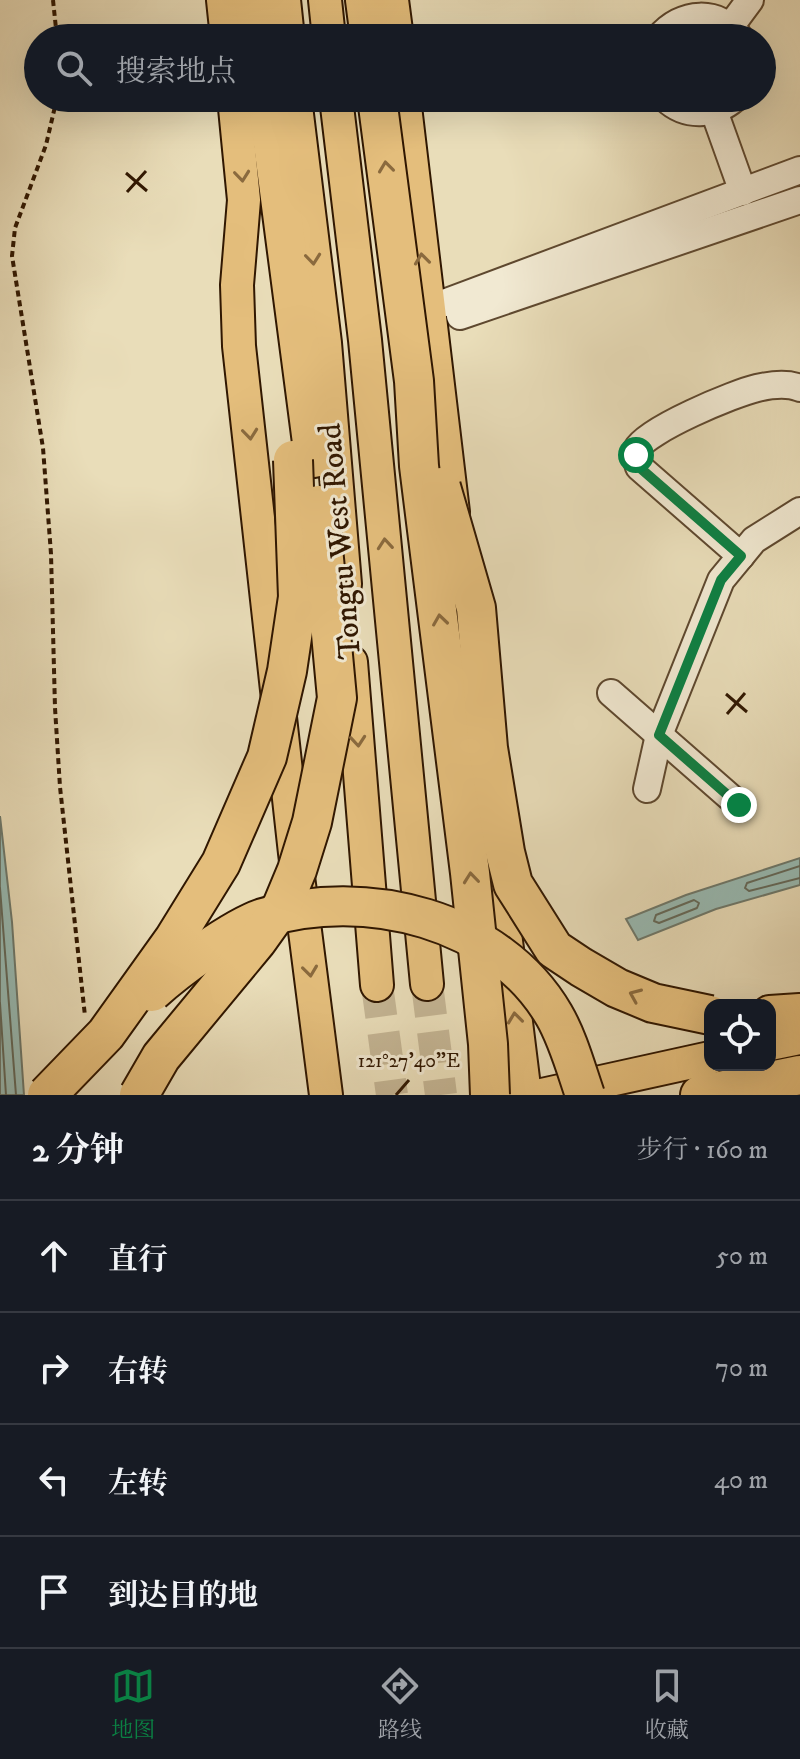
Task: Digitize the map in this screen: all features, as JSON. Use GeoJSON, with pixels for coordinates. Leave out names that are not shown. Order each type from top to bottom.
{"type":"FeatureCollection","features":[{"type":"Feature","properties":{"kind":"highway"},"geometry":{"type":"LineString","coordinates":[[254,0],[257,24]]}},
{"type":"Feature","properties":{"kind":"highway"},"geometry":{"type":"LineString","coordinates":[[365,0],[368,24]]}},
{"type":"Feature","properties":{"kind":"highway"},"geometry":{"type":"LineString","coordinates":[[139,1095],[161,1057],[282,906],[312,822],[337,698],[319,502],[269,112]]}},
{"type":"Feature","properties":{"kind":"highway"},"geometry":{"type":"LineString","coordinates":[[379,112],[414,381],[419,466],[470,873],[488,1044],[490,1095]]}},
{"type":"Feature","properties":{"kind":"highway"},"geometry":{"type":"LineString","coordinates":[[47,1095],[96,1026],[174,939],[221,863],[267,757],[287,671],[298,597],[293,460],[284,345],[285,227]]}},
{"type":"Feature","properties":{"kind":"highway"},"geometry":{"type":"LineString","coordinates":[[414,381],[438,478],[476,608],[488,748],[513,884],[554,949],[617,988],[653,1003],[704,1014]]}},
{"type":"Feature","properties":{"kind":"highway"},"geometry":{"type":"LineString","coordinates":[[96,1026],[172,973],[260,919],[308,907],[379,909],[422,918],[470,934],[507,960],[534,988],[554,1016],[585,1095]]}},
{"type":"Feature","properties":{"kind":"highway"},"geometry":{"type":"LineString","coordinates":[[776,1015],[800,1013]]}},
{"type":"Feature","properties":{"kind":"highway"},"geometry":{"type":"LineString","coordinates":[[700,1095],[800,1075]]}},
{"type":"Feature","properties":{"kind":"main road"},"geometry":{"type":"LineString","coordinates":[[223,0],[226,24]]}},
{"type":"Feature","properties":{"kind":"main road"},"geometry":{"type":"LineString","coordinates":[[284,0],[287,24]]}},
{"type":"Feature","properties":{"kind":"main road"},"geometry":{"type":"LineString","coordinates":[[325,0],[328,24]]}},
{"type":"Feature","properties":{"kind":"main road"},"geometry":{"type":"LineString","coordinates":[[392,0],[395,24]]}},
{"type":"Feature","properties":{"kind":"main road"},"geometry":{"type":"LineString","coordinates":[[235,112],[244,200],[237,285],[239,346],[295,853],[326,1095]]}},
{"type":"Feature","properties":{"kind":"main road","name":"Tongtu West Road"},"geometry":{"type":"LineString","coordinates":[[297,112],[325,343],[377,985]]}},
{"type":"Feature","properties":{"kind":"main road","name":"Tongtu West Road"},"geometry":{"type":"LineString","coordinates":[[338,112],[367,355],[427,984]]}},
{"type":"Feature","properties":{"kind":"main road"},"geometry":{"type":"LineString","coordinates":[[406,112],[525,1095]]}},
{"type":"Feature","properties":{"kind":"main road"},"geometry":{"type":"LineString","coordinates":[[776,1043],[800,1038]]}},
{"type":"Feature","properties":{"kind":"main road"},"geometry":{"type":"LineString","coordinates":[[542,1095],[704,1059]]}},
{"type":"Feature","properties":{"kind":"street"},"geometry":{"type":"LineString","coordinates":[[739,24],[750,0]]}},
{"type":"Feature","properties":{"kind":"street"},"geometry":{"type":"LineString","coordinates":[[674,24],[695,8],[722,24]]}},
{"type":"Feature","properties":{"kind":"street"},"geometry":{"type":"LineString","coordinates":[[726,112],[743,192]]}},
{"type":"Feature","properties":{"kind":"street"},"geometry":{"type":"LineString","coordinates":[[429,318],[800,170]]}},
{"type":"Feature","properties":{"kind":"street"},"geometry":{"type":"LineString","coordinates":[[429,318],[800,200]]}},
{"type":"Feature","properties":{"kind":"street"},"geometry":{"type":"LineString","coordinates":[[741,556],[639,467],[636,455],[638,446],[663,426],[756,388],[797,385]]}},
{"type":"Feature","properties":{"kind":"street"},"geometry":{"type":"LineString","coordinates":[[647,789],[659,735],[721,580],[754,540],[800,511]]}},
{"type":"Feature","properties":{"kind":"street"},"geometry":{"type":"LineString","coordinates":[[611,693],[739,805]]}},
{"type":"Feature","properties":{"kind":"path"},"geometry":{"type":"LineString","coordinates":[[53,0],[56,24]]}},
{"type":"Feature","properties":{"kind":"path"},"geometry":{"type":"LineString","coordinates":[[54,112],[46,145],[15,228],[12,256],[43,448],[51,554],[59,772],[96,1026]]}},
{"type":"Feature","properties":{"kind":"water"},"geometry":{"type":"Polygon","coordinates":[[[0,816],[12,922],[24,1095],[0,1095],[0,816]]]}},
{"type":"Feature","properties":{"kind":"water"},"geometry":{"type":"Polygon","coordinates":[[[800,858],[800,885],[716,909],[638,940],[626,919],[686,895],[800,858]]]}},
{"type":"Feature","properties":{"kind":"tunnel"},"geometry":{"type":"LineString","coordinates":[[427,984],[441,1095]]}},
{"type":"Feature","properties":{"kind":"tunnel"},"geometry":{"type":"LineString","coordinates":[[377,985],[392,1095]]}},
{"type":"Feature","properties":{"kind":"route"},"geometry":{"type":"LineString","coordinates":[[636,455],[639,467],[741,556],[721,580],[659,735],[739,805]]}}]}
